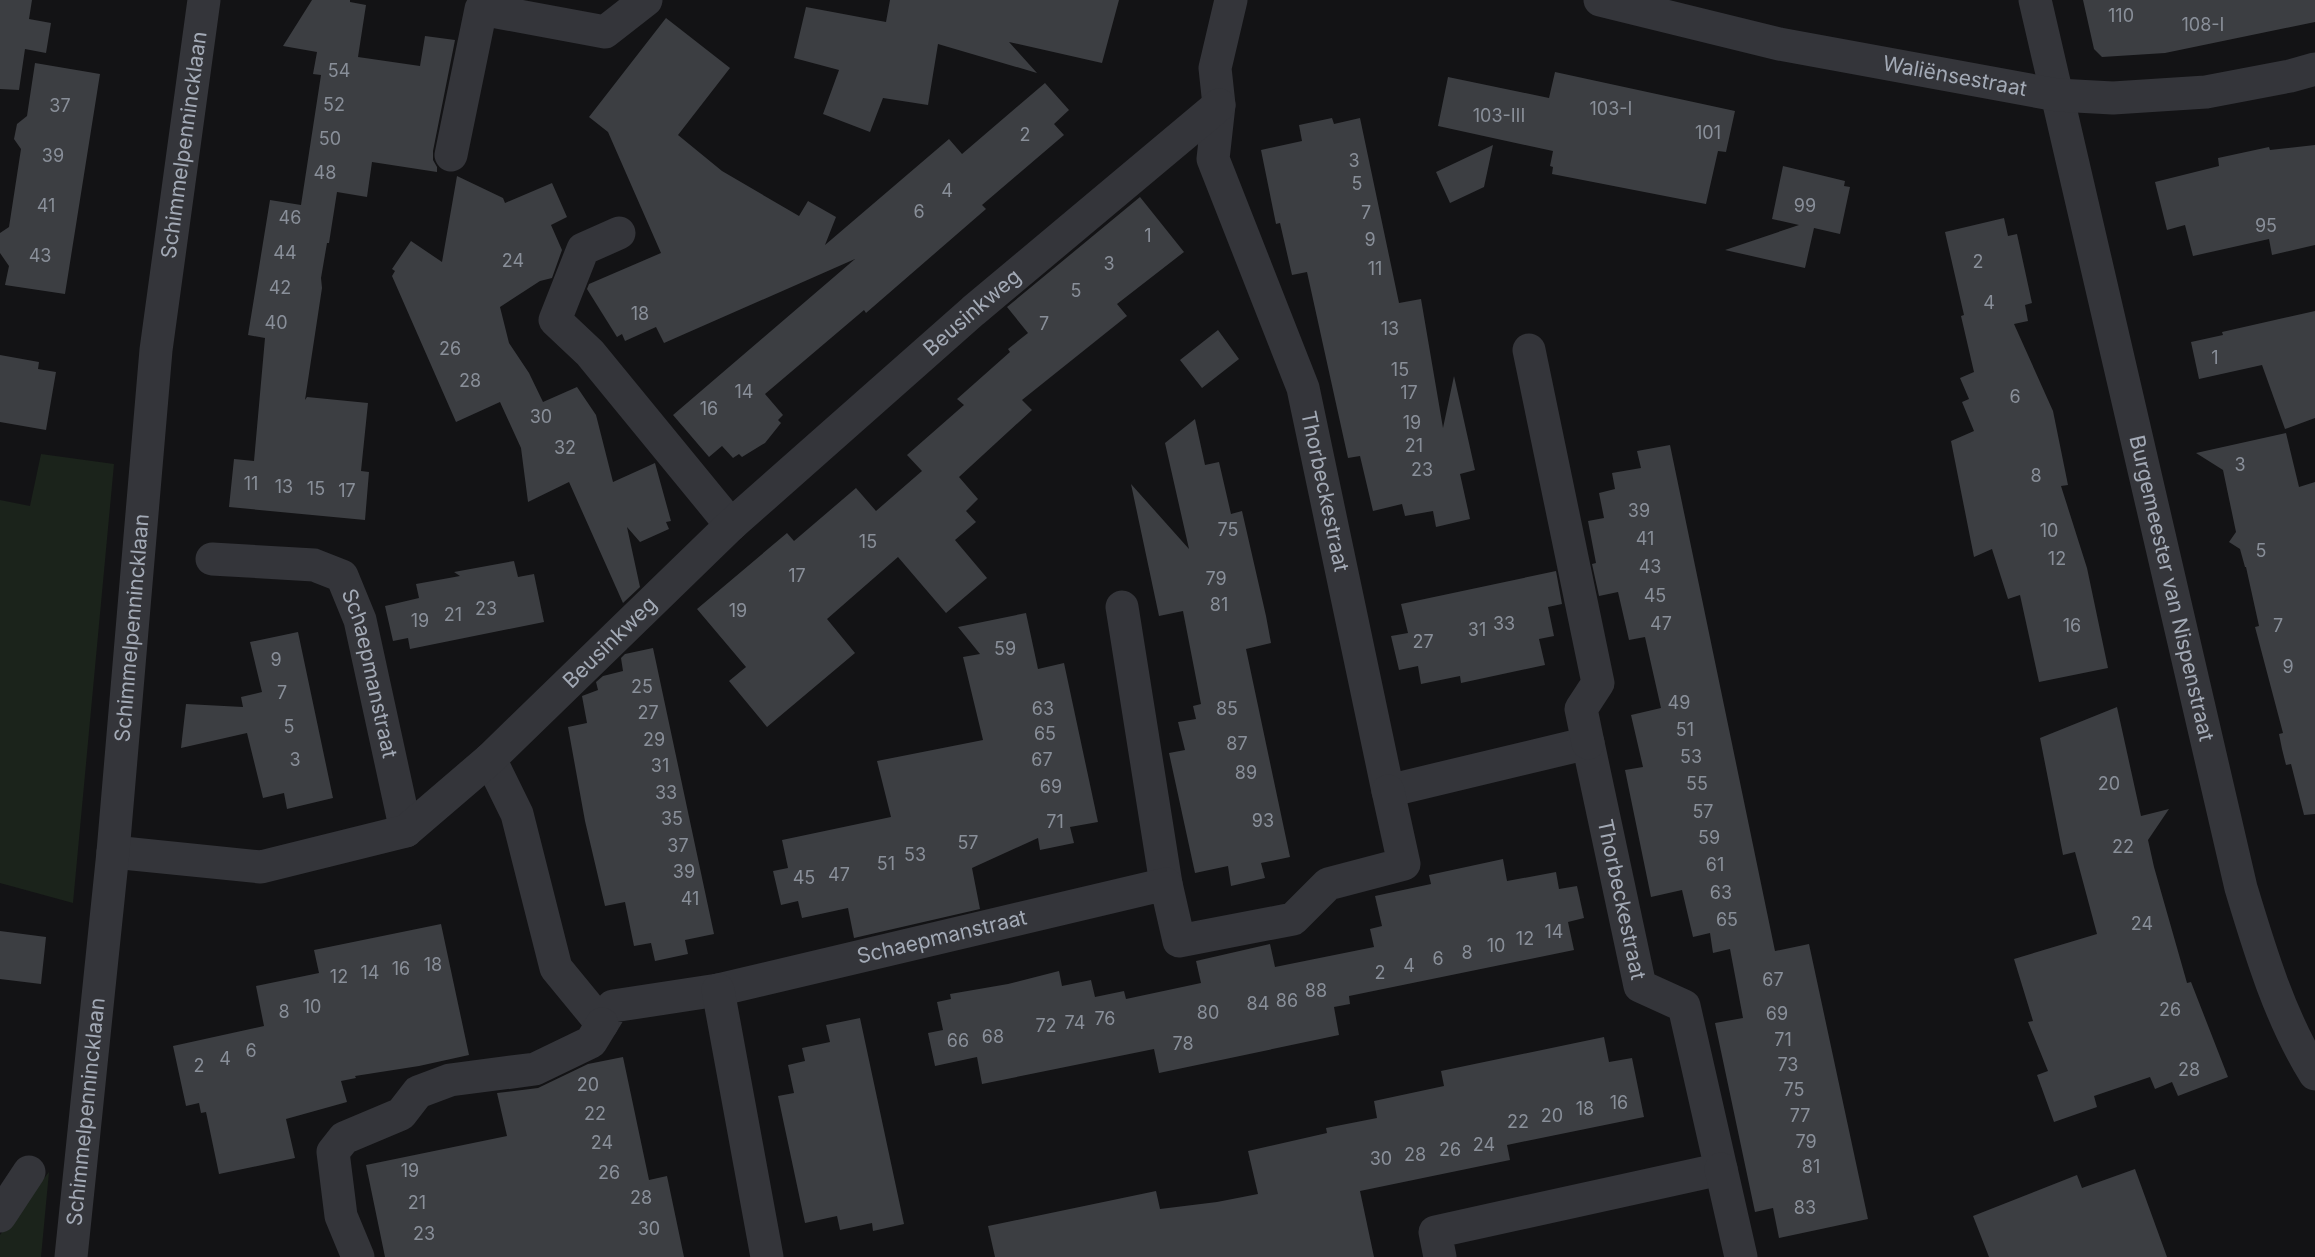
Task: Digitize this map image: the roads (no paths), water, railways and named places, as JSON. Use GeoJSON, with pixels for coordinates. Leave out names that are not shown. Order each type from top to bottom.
{"type":"FeatureCollection","features":[{"type":"Feature","properties":{"kind":"street","name":"Schimmelpennincklaan"},"geometry":{"type":"LineString","coordinates":[[71,1257],[113,852],[156,350],[204,0]]}},
{"type":"Feature","properties":{"kind":"street"},"geometry":{"type":"LineString","coordinates":[[451,155],[481,9],[605,32],[646,0]]}},
{"type":"Feature","properties":{"kind":"street","name":"Thorbeckestraat"},"geometry":{"type":"LineString","coordinates":[[1231,0],[1215,68],[1219,105],[1213,159],[1303,388],[1388,791]]}},
{"type":"Feature","properties":{"kind":"street","name":"Waliënsestraat"},"geometry":{"type":"LineString","coordinates":[[1600,0],[1779,44],[2056,95],[2113,98],[2206,92],[2315,69]]}},
{"type":"Feature","properties":{"kind":"street","name":"Burgemeester van Nispenstraat"},"geometry":{"type":"LineString","coordinates":[[2035,0],[2241,888],[2258,943],[2295,1038],[2315,1074]]}},
{"type":"Feature","properties":{"kind":"street","name":"Beusinkweg"},"geometry":{"type":"LineString","coordinates":[[490,759],[731,525],[973,311],[1219,105]]}},
{"type":"Feature","properties":{"kind":"street"},"geometry":{"type":"LineString","coordinates":[[619,233],[584,249],[555,320],[590,353],[731,525]]}},
{"type":"Feature","properties":{"kind":"street","name":"Thorbeckestraat"},"geometry":{"type":"LineString","coordinates":[[1529,350],[1598,683],[1581,709],[1640,986],[1684,1006],[1741,1257]]}},
{"type":"Feature","properties":{"kind":"street","name":"Schaepmanstraat"},"geometry":{"type":"LineString","coordinates":[[212,558],[314,565],[342,576],[360,620],[406,831]]}},
{"type":"Feature","properties":{"kind":"street"},"geometry":{"type":"LineString","coordinates":[[1122,606],[1166,884],[1179,941],[1293,919],[1328,884],[1404,864],[1388,791],[1588,743]]}},
{"type":"Feature","properties":{"kind":"street"},"geometry":{"type":"LineString","coordinates":[[113,852],[261,867],[406,831],[490,759],[517,813],[556,969],[602,1024]]}},
{"type":"Feature","properties":{"kind":"street","name":"Schaepmanstraat"},"geometry":{"type":"LineString","coordinates":[[358,1257],[341,1216],[333,1152],[344,1138],[401,1114],[418,1092],[450,1080],[535,1069],[591,1042],[614,1006],[718,990],[1166,884]]}},
{"type":"Feature","properties":{"kind":"street"},"geometry":{"type":"LineString","coordinates":[[718,990],[767,1257]]}},
{"type":"Feature","properties":{"kind":"street"},"geometry":{"type":"LineString","coordinates":[[1440,1257],[1435,1232],[1721,1169]]}},
{"type":"Feature","properties":{"kind":"street"},"geometry":{"type":"LineString","coordinates":[[0,1216],[29,1172]]}}]}
